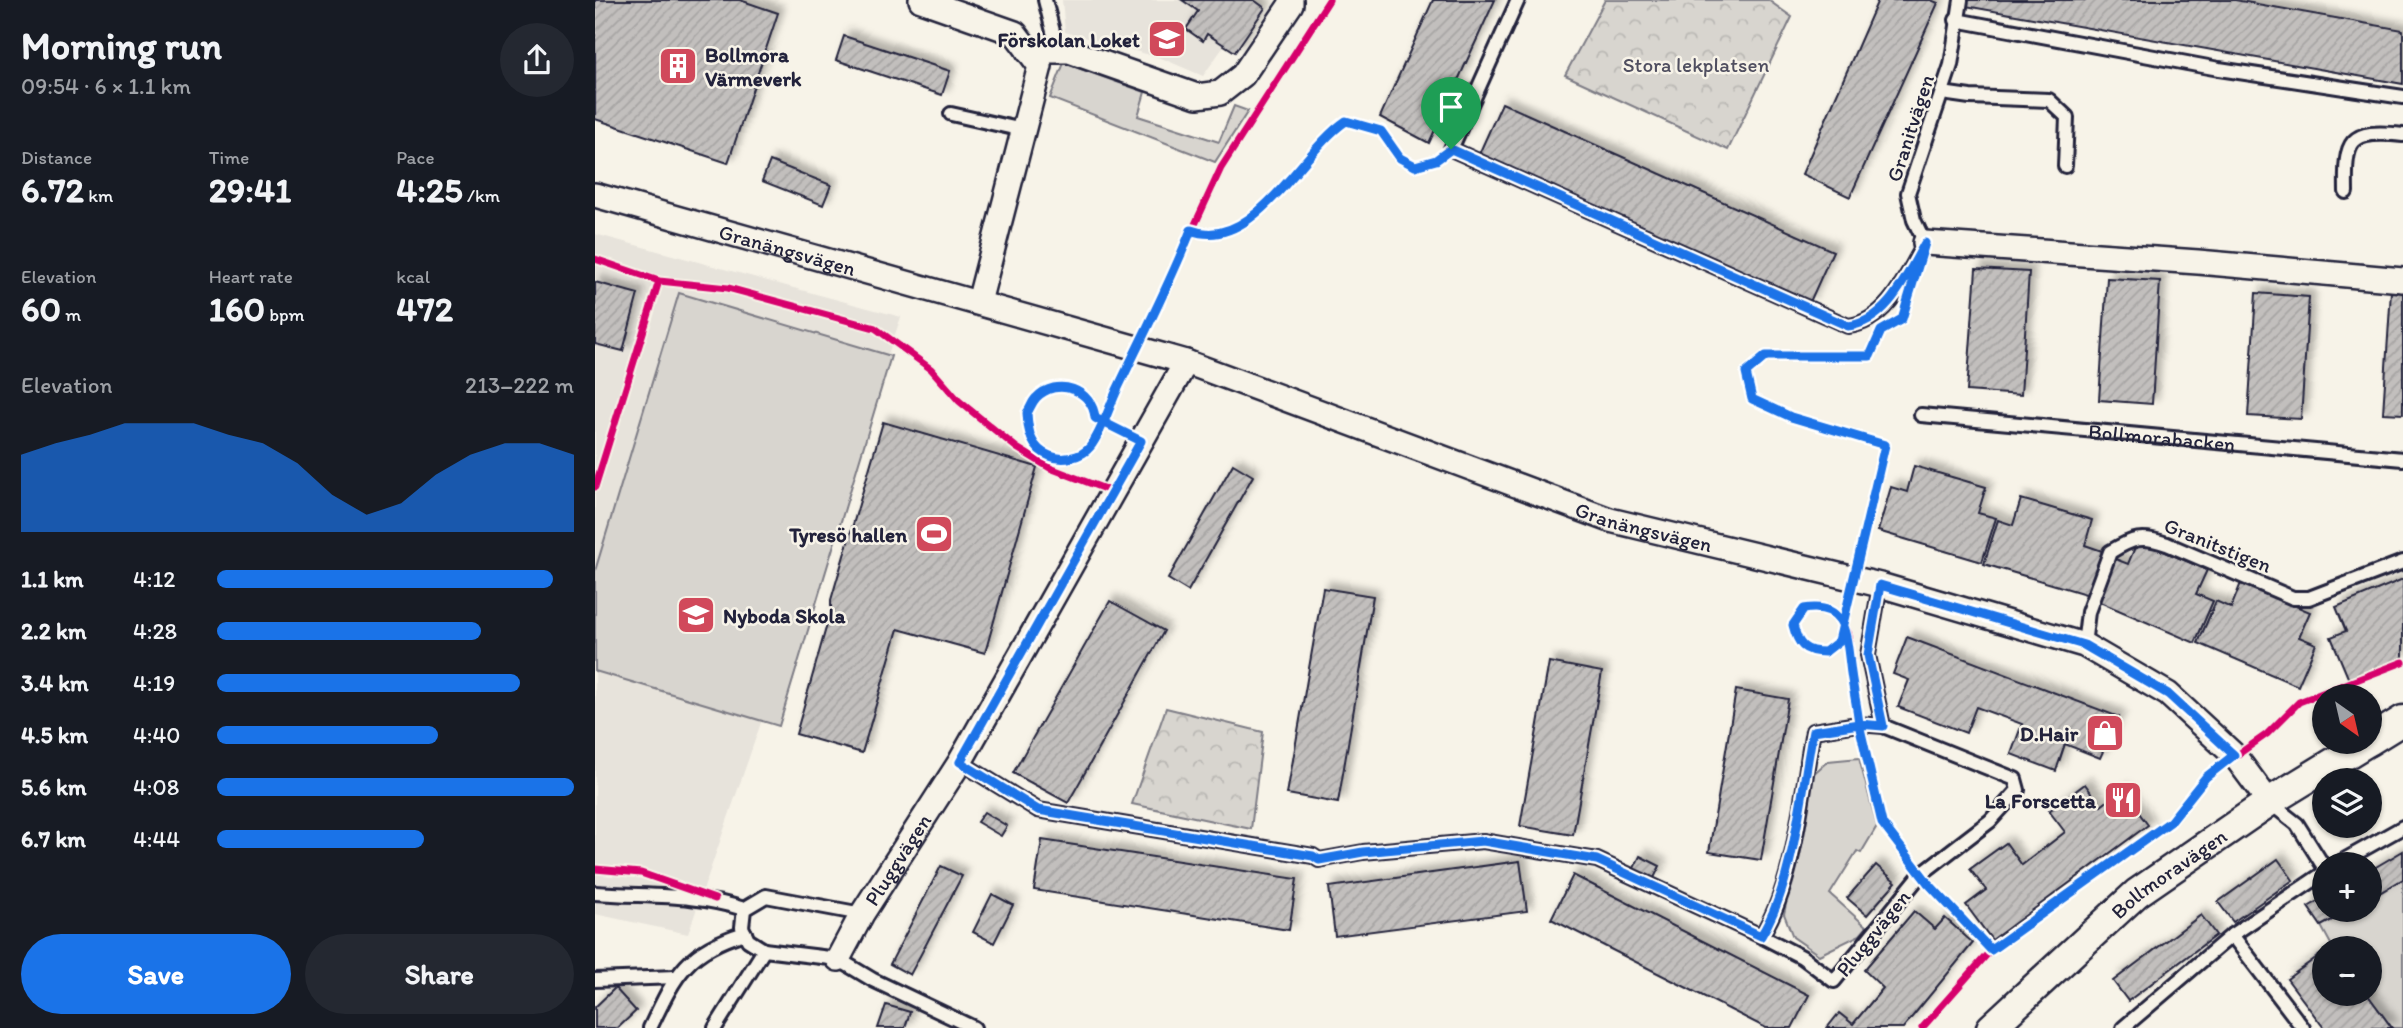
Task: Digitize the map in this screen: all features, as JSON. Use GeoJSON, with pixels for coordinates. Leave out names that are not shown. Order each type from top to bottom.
{"type":"FeatureCollection","features":[{"type":"Feature","properties":{"kind":"street"},"geometry":{"type":"LineString","coordinates":[[921,0],[1015,33],[1040,66],[979,302]]}},
{"type":"Feature","properties":{"kind":"street"},"geometry":{"type":"LineString","coordinates":[[1028,51],[1069,51],[1197,96],[1220,93],[1243,75],[1291,4],[1290,0]]}},
{"type":"Feature","properties":{"kind":"street","name":"Granängsvägen"},"geometry":{"type":"LineString","coordinates":[[595,195],[1186,362],[1610,520],[1880,585],[2084,645],[2168,694],[2234,755],[2269,802]]}},
{"type":"Feature","properties":{"kind":"street"},"geometry":{"type":"LineString","coordinates":[[1925,243],[2198,262],[2403,280]]}},
{"type":"Feature","properties":{"kind":"street","name":"Pluggvägen"},"geometry":{"type":"LineString","coordinates":[[838,959],[862,914],[960,762],[1186,362]]}},
{"type":"Feature","properties":{"kind":"street","name":"Bollmoravägen"},"geometry":{"type":"LineString","coordinates":[[2382,733],[2403,720]]}},
{"type":"Feature","properties":{"kind":"street","name":"Bollmoravägen"},"geometry":{"type":"LineString","coordinates":[[1991,1028],[2137,893],[2269,802],[2347,754]]}},
{"type":"Feature","properties":{"kind":"lane"},"geometry":{"type":"LineString","coordinates":[[1045,0],[1058,51]]}},
{"type":"Feature","properties":{"kind":"lane"},"geometry":{"type":"LineString","coordinates":[[1518,0],[1451,149],[1848,326],[1859,325],[1874,316],[1891,300],[1925,243]]}},
{"type":"Feature","properties":{"kind":"lane","name":"Granitvägen"},"geometry":{"type":"LineString","coordinates":[[1925,243],[1914,219],[1908,193],[1951,65],[1961,0]]}},
{"type":"Feature","properties":{"kind":"lane"},"geometry":{"type":"LineString","coordinates":[[1956,20],[2219,69],[2403,97]]}},
{"type":"Feature","properties":{"kind":"lane"},"geometry":{"type":"LineString","coordinates":[[1942,93],[1970,97],[2049,100],[2067,117],[2065,166]]}},
{"type":"Feature","properties":{"kind":"lane"},"geometry":{"type":"LineString","coordinates":[[951,114],[1023,131]]}},
{"type":"Feature","properties":{"kind":"lane"},"geometry":{"type":"LineString","coordinates":[[2346,192],[2345,156],[2352,140],[2362,134],[2403,135]]}},
{"type":"Feature","properties":{"kind":"lane","name":"Bollmorabacken"},"geometry":{"type":"LineString","coordinates":[[1921,415],[2403,459]]}},
{"type":"Feature","properties":{"kind":"lane","name":"Granitstigen"},"geometry":{"type":"LineString","coordinates":[[2084,645],[2088,612],[2110,551],[2134,537],[2147,537],[2167,544],[2293,598],[2309,598],[2403,562]]}},
{"type":"Feature","properties":{"kind":"lane"},"geometry":{"type":"LineString","coordinates":[[1880,585],[1868,655],[1883,726]]}},
{"type":"Feature","properties":{"kind":"lane","name":"Pluggvägen"},"geometry":{"type":"LineString","coordinates":[[960,762],[1038,810],[1313,856],[1319,860],[1363,852],[1483,841],[1597,860],[1761,936],[1802,957],[1834,981],[1921,874],[1990,821],[2018,790],[2015,779],[1883,726],[1859,724],[1813,731],[1786,876],[1772,919],[1761,936]]}},
{"type":"Feature","properties":{"kind":"lane"},"geometry":{"type":"LineString","coordinates":[[2269,802],[2297,824],[2315,852]]}},
{"type":"Feature","properties":{"kind":"lane"},"geometry":{"type":"LineString","coordinates":[[2358,852],[2403,827]]}},
{"type":"Feature","properties":{"kind":"lane"},"geometry":{"type":"LineString","coordinates":[[2123,1028],[2232,935],[2312,881]]}},
{"type":"Feature","properties":{"kind":"lane"},"geometry":{"type":"LineString","coordinates":[[595,893],[680,895],[715,899],[744,909],[766,897],[862,914]]}},
{"type":"Feature","properties":{"kind":"lane"},"geometry":{"type":"LineString","coordinates":[[744,909],[742,927],[748,940],[764,950],[838,959],[873,980],[974,1028]]}},
{"type":"Feature","properties":{"kind":"lane"},"geometry":{"type":"LineString","coordinates":[[650,1028],[682,967],[719,941],[745,933]]}},
{"type":"Feature","properties":{"kind":"lane"},"geometry":{"type":"LineString","coordinates":[[2232,935],[2295,1025]]}},
{"type":"Feature","properties":{"kind":"lane"},"geometry":{"type":"LineString","coordinates":[[715,1028],[764,950]]}},
{"type":"Feature","properties":{"kind":"lane"},"geometry":{"type":"LineString","coordinates":[[595,980],[675,977]]}},
{"type":"Feature","properties":{"kind":"shaded area","name":"Förskolan Loket"},"geometry":{"type":"Polygon","coordinates":[[[1062,0],[1254,0],[1265,8],[1235,52],[1224,46],[1203,76],[1161,58],[1065,32],[1062,0]]]}},
{"type":"Feature","properties":{"kind":"shaded area","name":"Nyboda Skola"},"geometry":{"type":"Polygon","coordinates":[[[595,234],[901,317],[688,934],[595,914],[595,234]]]}},
{"type":"Feature","properties":{"kind":"green space","name":"Stora lekplatsen"},"geometry":{"type":"Polygon","coordinates":[[[1605,0],[1768,0],[1792,17],[1728,150],[1565,75],[1605,0]]]}},
{"type":"Feature","properties":{"kind":"green space"},"geometry":{"type":"Polygon","coordinates":[[[1064,63],[1145,92],[1138,116],[1219,142],[1234,106],[1248,111],[1215,162],[1050,98],[1064,63]]]}},
{"type":"Feature","properties":{"kind":"green space"},"geometry":{"type":"Polygon","coordinates":[[[679,293],[891,356],[779,726],[595,671],[595,571],[679,293]]]}},
{"type":"Feature","properties":{"kind":"green space"},"geometry":{"type":"Polygon","coordinates":[[[1166,708],[1263,732],[1251,829],[1132,804],[1166,708]]]}},
{"type":"Feature","properties":{"kind":"green space"},"geometry":{"type":"Polygon","coordinates":[[[1859,758],[1877,826],[1861,853],[1857,851],[1830,894],[1867,927],[1860,935],[1819,955],[1793,937],[1784,914],[1812,775],[1828,761],[1859,758]]]}},
{"type":"Feature","properties":{"kind":"green space"},"geometry":{"type":"Polygon","coordinates":[[[2403,879],[2403,1028],[2392,1028],[2376,1006],[2382,1006],[2382,936],[2326,936],[2321,926],[2328,922],[2382,922],[2382,892],[2403,879]]]}},
{"type":"Feature","properties":{"kind":"building","name":"Bollmora Värmeverk"},"geometry":{"type":"Polygon","coordinates":[[[595,0],[740,0],[778,13],[728,163],[595,119],[595,0]]]}},
{"type":"Feature","properties":{"kind":"building"},"geometry":{"type":"Polygon","coordinates":[[[1182,0],[1254,0],[1265,8],[1235,52],[1207,34],[1203,41],[1186,29],[1198,11],[1182,0]]]}},
{"type":"Feature","properties":{"kind":"building"},"geometry":{"type":"Polygon","coordinates":[[[1433,0],[1495,0],[1429,143],[1380,117],[1433,0]]]}},
{"type":"Feature","properties":{"kind":"building"},"geometry":{"type":"Polygon","coordinates":[[[1878,0],[1931,0],[1938,3],[1850,197],[1802,174],[1878,0]]]}},
{"type":"Feature","properties":{"kind":"building"},"geometry":{"type":"Polygon","coordinates":[[[1961,0],[2235,0],[2403,30],[2403,84],[1960,5],[1961,0]]]}},
{"type":"Feature","properties":{"kind":"building"},"geometry":{"type":"Polygon","coordinates":[[[844,36],[950,71],[942,95],[836,60],[844,36]]]}},
{"type":"Feature","properties":{"kind":"building"},"geometry":{"type":"Polygon","coordinates":[[[1502,103],[1833,251],[1810,302],[1479,154],[1502,103]]]}},
{"type":"Feature","properties":{"kind":"building"},"geometry":{"type":"Polygon","coordinates":[[[770,161],[831,185],[823,205],[762,181],[770,161]]]}},
{"type":"Feature","properties":{"kind":"building"},"geometry":{"type":"Polygon","coordinates":[[[1976,269],[2029,272],[2021,395],[1967,391],[1976,269]]]}},
{"type":"Feature","properties":{"kind":"building"},"geometry":{"type":"Polygon","coordinates":[[[2107,278],[2160,281],[2152,404],[2099,400],[2107,278]]]}},
{"type":"Feature","properties":{"kind":"building"},"geometry":{"type":"Polygon","coordinates":[[[595,282],[638,294],[623,351],[595,344],[595,282]]]}},
{"type":"Feature","properties":{"kind":"building"},"geometry":{"type":"Polygon","coordinates":[[[2391,291],[2403,291],[2403,414],[2383,413],[2391,291]]]}},
{"type":"Feature","properties":{"kind":"building"},"geometry":{"type":"Polygon","coordinates":[[[2256,293],[2309,297],[2301,419],[2248,416],[2256,293]]]}},
{"type":"Feature","properties":{"kind":"building","name":"Tyresö hallen"},"geometry":{"type":"Polygon","coordinates":[[[883,422],[1037,467],[985,653],[898,629],[862,753],[796,734],[831,610],[831,600],[883,422]]]}},
{"type":"Feature","properties":{"kind":"building"},"geometry":{"type":"Polygon","coordinates":[[[1233,464],[1253,476],[1188,591],[1168,579],[1233,464]]]}},
{"type":"Feature","properties":{"kind":"building"},"geometry":{"type":"Polygon","coordinates":[[[1914,466],[1986,487],[1978,513],[1996,518],[1982,562],[1878,531],[1891,487],[1907,492],[1914,466]]]}},
{"type":"Feature","properties":{"kind":"building"},"geometry":{"type":"Polygon","coordinates":[[[2021,499],[2092,520],[2085,545],[2102,551],[2089,595],[1984,564],[1998,520],[2013,525],[2021,499]]]}},
{"type":"Feature","properties":{"kind":"building"},"geometry":{"type":"Polygon","coordinates":[[[2138,540],[2207,570],[2196,594],[2213,601],[2195,643],[2095,600],[2113,558],[2128,564],[2138,540]]]}},
{"type":"Feature","properties":{"kind":"building"},"geometry":{"type":"Polygon","coordinates":[[[2403,579],[2403,657],[2349,680],[2331,637],[2346,631],[2336,607],[2403,579]]]}},
{"type":"Feature","properties":{"kind":"building"},"geometry":{"type":"Polygon","coordinates":[[[2241,583],[2310,612],[2299,637],[2316,644],[2298,686],[2198,643],[2216,601],[2231,608],[2241,583]]]}},
{"type":"Feature","properties":{"kind":"building"},"geometry":{"type":"Polygon","coordinates":[[[1323,588],[1373,596],[1338,803],[1287,794],[1323,588]]]}},
{"type":"Feature","properties":{"kind":"building"},"geometry":{"type":"Polygon","coordinates":[[[1110,601],[1164,631],[1068,803],[1013,773],[1110,601]]]}},
{"type":"Feature","properties":{"kind":"building"},"geometry":{"type":"Polygon","coordinates":[[[1907,637],[2119,717],[2100,758],[2065,744],[2056,771],[2011,754],[2022,724],[1976,707],[1966,733],[1898,707],[1909,680],[1893,674],[1907,637]]]}},
{"type":"Feature","properties":{"kind":"building"},"geometry":{"type":"Polygon","coordinates":[[[1549,662],[1602,672],[1573,835],[1520,826],[1549,662]]]}},
{"type":"Feature","properties":{"kind":"building"},"geometry":{"type":"Polygon","coordinates":[[[1736,690],[1788,699],[1761,860],[1709,852],[1736,690]]]}},
{"type":"Feature","properties":{"kind":"building"},"geometry":{"type":"Polygon","coordinates":[[[2085,784],[2101,806],[2122,790],[2148,825],[1992,940],[1966,905],[1986,890],[1970,869],[2006,843],[2022,865],[2065,832],[2049,811],[2085,784]]]}},
{"type":"Feature","properties":{"kind":"building"},"geometry":{"type":"Polygon","coordinates":[[[984,812],[1007,826],[1001,836],[977,822],[984,812]]]}},
{"type":"Feature","properties":{"kind":"building"},"geometry":{"type":"Polygon","coordinates":[[[1042,840],[1297,879],[1289,930],[1034,890],[1042,840]]]}},
{"type":"Feature","properties":{"kind":"building"},"geometry":{"type":"Polygon","coordinates":[[[2403,851],[2403,879],[2382,891],[2382,863],[2403,851]]]}},
{"type":"Feature","properties":{"kind":"building"},"geometry":{"type":"Polygon","coordinates":[[[1640,856],[1660,866],[1653,880],[1633,870],[1640,856]]]}},
{"type":"Feature","properties":{"kind":"building"},"geometry":{"type":"Polygon","coordinates":[[[2278,859],[2293,880],[2233,922],[2218,902],[2278,859]]]}},
{"type":"Feature","properties":{"kind":"building"},"geometry":{"type":"Polygon","coordinates":[[[1520,861],[1527,911],[1335,936],[1329,887],[1520,861]]]}},
{"type":"Feature","properties":{"kind":"building"},"geometry":{"type":"Polygon","coordinates":[[[1876,865],[1896,882],[1867,915],[1847,898],[1876,865]]]}},
{"type":"Feature","properties":{"kind":"building"},"geometry":{"type":"Polygon","coordinates":[[[941,866],[962,876],[910,975],[890,964],[941,866]]]}},
{"type":"Feature","properties":{"kind":"building"},"geometry":{"type":"Polygon","coordinates":[[[1573,875],[1809,995],[1792,1028],[1766,1028],[1551,919],[1573,875]]]}},
{"type":"Feature","properties":{"kind":"building"},"geometry":{"type":"Polygon","coordinates":[[[992,894],[1013,905],[994,943],[973,932],[992,894]]]}},
{"type":"Feature","properties":{"kind":"building"},"geometry":{"type":"Polygon","coordinates":[[[1914,911],[1935,929],[1945,918],[1973,943],[1903,1028],[1827,1028],[1839,1013],[1853,1024],[1883,988],[1864,970],[1914,911]]]}},
{"type":"Feature","properties":{"kind":"building"},"geometry":{"type":"Polygon","coordinates":[[[2201,915],[2216,935],[2128,1001],[2113,981],[2201,915]]]}},
{"type":"Feature","properties":{"kind":"building"},"geometry":{"type":"Polygon","coordinates":[[[2312,961],[2312,1006],[2376,1006],[2392,1028],[2324,1028],[2287,979],[2312,961]]]}},
{"type":"Feature","properties":{"kind":"building"},"geometry":{"type":"Polygon","coordinates":[[[615,988],[636,1011],[618,1028],[595,1028],[595,1007],[615,988]]]}},
{"type":"Feature","properties":{"kind":"building"},"geometry":{"type":"Polygon","coordinates":[[[886,1005],[910,1012],[905,1028],[878,1028],[886,1005]]]}},
{"type":"Feature","properties":{"kind":"cycle path"},"geometry":{"type":"LineString","coordinates":[[1141,441],[1096,418],[1088,400],[1073,390],[1054,388],[1044,391],[1027,413],[1033,439],[1045,454],[1064,457],[1089,449],[1167,285],[1221,168],[1329,0]]}},
{"type":"Feature","properties":{"kind":"cycle path"},"geometry":{"type":"LineString","coordinates":[[1191,230],[1214,233],[1235,227],[1255,214],[1275,196],[1329,135],[1346,121],[1381,131],[1400,158],[1415,166],[1436,160],[1451,149]]}},
{"type":"Feature","properties":{"kind":"cycle path"},"geometry":{"type":"LineString","coordinates":[[1925,243],[1902,319],[1881,331],[1870,356],[1766,357],[1746,373],[1752,399],[1791,417],[1885,445],[1882,460],[1839,641],[1825,652],[1812,651],[1803,646],[1797,638],[1793,625],[1804,609],[1819,607],[1837,616],[1848,634],[1858,724],[1882,823],[1928,883],[1991,950]]}},
{"type":"Feature","properties":{"kind":"cycle path"},"geometry":{"type":"LineString","coordinates":[[595,259],[659,281],[728,288],[875,328],[931,369],[959,401],[1017,448],[1050,468],[1113,492]]}},
{"type":"Feature","properties":{"kind":"cycle path"},"geometry":{"type":"LineString","coordinates":[[595,487],[659,281]]}},
{"type":"Feature","properties":{"kind":"cycle path"},"geometry":{"type":"LineString","coordinates":[[1922,1028],[1991,950],[2170,822],[2206,777],[2267,734],[2299,702],[2403,662]]}},
{"type":"Feature","properties":{"kind":"cycle path"},"geometry":{"type":"LineString","coordinates":[[595,869],[641,873],[715,899]]}},
{"type":"Feature","properties":{"kind":"place","name":"Förskolan Loket"},"geometry":{"type":"Point","coordinates":[1167,39]}},
{"type":"Feature","properties":{"kind":"place","name":"Bollmora Värmeverk"},"geometry":{"type":"Point","coordinates":[678,66]}},
{"type":"Feature","properties":{"kind":"place","name":"Tyresö hallen"},"geometry":{"type":"Point","coordinates":[934,534]}},
{"type":"Feature","properties":{"kind":"place","name":"Nyboda Skola"},"geometry":{"type":"Point","coordinates":[696,615]}},
{"type":"Feature","properties":{"kind":"place","name":"D.Hair"},"geometry":{"type":"Point","coordinates":[2105,733]}},
{"type":"Feature","properties":{"kind":"place","name":"La Forscetta"},"geometry":{"type":"Point","coordinates":[2123,800]}},
{"type":"Feature","properties":{"kind":"route"},"geometry":{"type":"LineString","coordinates":[[1451,149],[1436,160],[1415,166],[1400,158],[1381,131],[1346,121],[1327,133],[1256,215],[1229,232],[1205,235],[1191,230],[1177,265],[1167,285],[1128,367],[1089,449],[1071,458],[1055,458],[1040,452],[1032,442],[1027,413],[1037,398],[1049,389],[1067,388],[1083,393],[1094,405],[1095,418],[1141,441],[960,762],[1038,810],[1313,856],[1319,860],[1363,852],[1483,841],[1597,860],[1761,936],[1772,919],[1786,876],[1813,731],[1859,724],[1882,823],[1928,883],[1991,950],[2170,822],[2206,777],[2234,755],[2168,694],[2084,645],[2048,632],[1880,585],[1868,655],[1883,726],[1859,724],[1848,634],[1836,616],[1819,607],[1804,609],[1793,625],[1797,643],[1810,652],[1825,652],[1839,641],[1861,551],[1885,445],[1791,417],[1752,399],[1746,373],[1766,356],[1870,356],[1881,331],[1902,319],[1925,243],[1891,300],[1874,316],[1859,325],[1848,326],[1836,323],[1451,149]]}}]}
